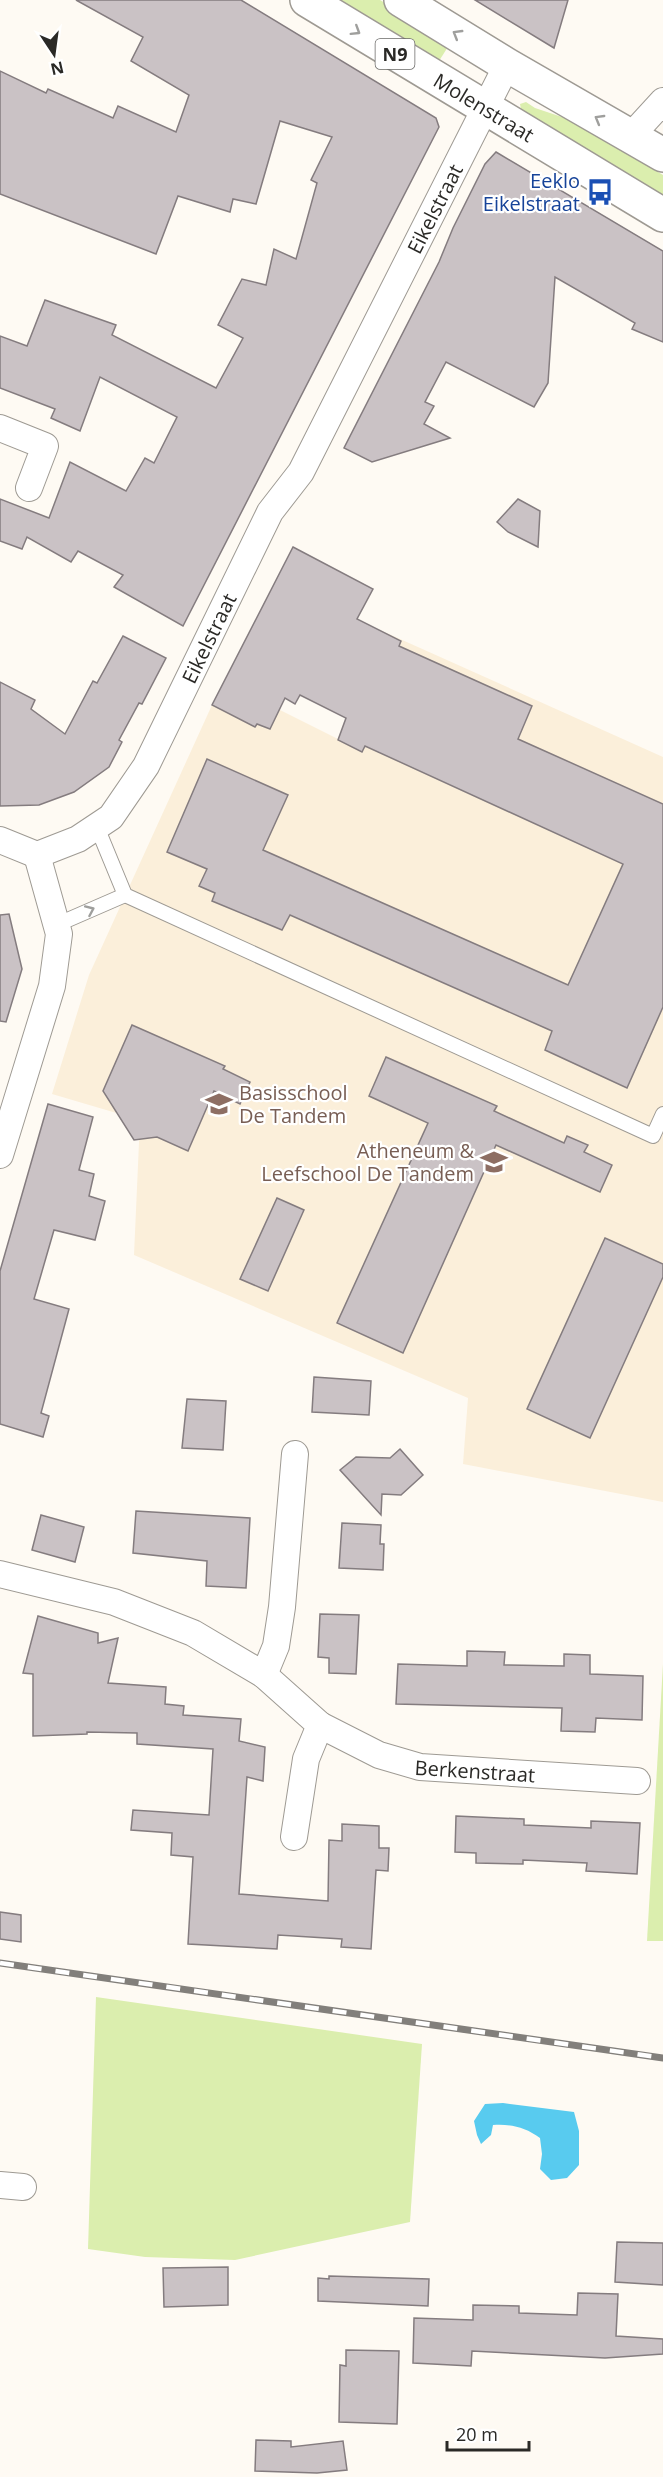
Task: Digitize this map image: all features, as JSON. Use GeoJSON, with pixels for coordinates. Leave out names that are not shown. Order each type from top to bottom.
{"type":"FeatureCollection","features":[{"type":"Feature","properties":{"kind":"main road","name":"Molenstraat"},"geometry":{"type":"LineString","coordinates":[[307,0],[663,215]]}},
{"type":"Feature","properties":{"kind":"main road","name":"N9"},"geometry":{"type":"LineString","coordinates":[[400,0],[663,155]]}},
{"type":"Feature","properties":{"kind":"street","name":"Eikelstraat"},"geometry":{"type":"LineString","coordinates":[[37,855],[78,839],[111,817],[147,766],[270,512],[301,472],[507,65]]}},
{"type":"Feature","properties":{"kind":"street"},"geometry":{"type":"LineString","coordinates":[[630,137],[663,101]]}},
{"type":"Feature","properties":{"kind":"street"},"geometry":{"type":"LineString","coordinates":[[0,428],[45,446],[29,488]]}},
{"type":"Feature","properties":{"kind":"street"},"geometry":{"type":"LineString","coordinates":[[0,840],[37,855],[59,934],[52,986],[0,1155]]}},
{"type":"Feature","properties":{"kind":"street"},"geometry":{"type":"LineString","coordinates":[[264,1675],[276,1646],[282,1607],[295,1454]]}},
{"type":"Feature","properties":{"kind":"street","name":"Berkenstraat"},"geometry":{"type":"LineString","coordinates":[[0,1574],[114,1602],[193,1633],[264,1675],[320,1725],[379,1755],[420,1767],[637,1781]]}},
{"type":"Feature","properties":{"kind":"street"},"geometry":{"type":"LineString","coordinates":[[294,1837],[306,1759],[320,1725]]}},
{"type":"Feature","properties":{"kind":"lane"},"geometry":{"type":"LineString","coordinates":[[97,827],[125,895],[653,1136],[663,1114]]}},
{"type":"Feature","properties":{"kind":"lane"},"geometry":{"type":"LineString","coordinates":[[56,925],[125,895]]}},
{"type":"Feature","properties":{"kind":"shaded area","name":"Atheneum & Leefschool De Tandem"},"geometry":{"type":"Polygon","coordinates":[[[371,626],[663,757],[663,1502],[463,1464],[468,1398],[134,1255],[140,1120],[52,1094],[89,975],[212,705],[255,727],[266,703],[354,747],[371,626]]]}},
{"type":"Feature","properties":{"kind":"green space"},"geometry":{"type":"Polygon","coordinates":[[[337,0],[380,0],[451,42],[439,61],[337,0]]]}},
{"type":"Feature","properties":{"kind":"green space"},"geometry":{"type":"Polygon","coordinates":[[[526,102],[535,108],[571,120],[663,175],[663,195],[521,109],[520,104],[526,102]]]}},
{"type":"Feature","properties":{"kind":"green space"},"geometry":{"type":"Polygon","coordinates":[[[663,1664],[663,1941],[647,1941],[663,1664]]]}},
{"type":"Feature","properties":{"kind":"green space"},"geometry":{"type":"Polygon","coordinates":[[[96,1997],[422,2044],[410,2222],[235,2260],[145,2257],[88,2249],[96,1997]]]}},
{"type":"Feature","properties":{"kind":"water"},"geometry":{"type":"Polygon","coordinates":[[[503,2103],[574,2112],[579,2131],[579,2165],[567,2178],[551,2180],[540,2169],[542,2154],[540,2138],[524,2129],[493,2125],[491,2135],[481,2144],[474,2121],[485,2104],[503,2103]]]}},
{"type":"Feature","properties":{"kind":"building"},"geometry":{"type":"Polygon","coordinates":[[[76,0],[241,0],[436,118],[439,127],[183,626],[114,587],[123,575],[78,551],[71,562],[27,537],[22,549],[0,541],[0,499],[49,518],[70,462],[126,491],[145,458],[154,463],[177,417],[100,377],[80,431],[51,418],[55,409],[0,388],[0,336],[27,346],[45,300],[116,325],[112,335],[216,388],[243,338],[218,325],[242,279],[266,285],[274,249],[296,259],[317,183],[311,180],[332,137],[280,121],[256,204],[233,199],[230,212],[178,196],[156,254],[0,194],[0,71],[46,93],[48,89],[113,118],[118,106],[176,132],[189,95],[131,61],[143,37],[76,0]]]}},
{"type":"Feature","properties":{"kind":"building"},"geometry":{"type":"Polygon","coordinates":[[[475,0],[568,0],[554,48],[475,0]]]}},
{"type":"Feature","properties":{"kind":"building"},"geometry":{"type":"Polygon","coordinates":[[[496,152],[663,251],[663,342],[632,329],[635,323],[555,277],[548,383],[534,407],[446,362],[425,402],[434,406],[424,424],[450,438],[372,462],[344,448],[439,262],[485,164],[496,152]]]}},
{"type":"Feature","properties":{"kind":"building"},"geometry":{"type":"Polygon","coordinates":[[[518,499],[540,511],[538,547],[508,532],[497,522],[518,499]]]}},
{"type":"Feature","properties":{"kind":"building"},"geometry":{"type":"Polygon","coordinates":[[[293,547],[373,589],[357,619],[401,641],[399,646],[532,706],[518,739],[663,804],[663,1007],[627,1088],[545,1050],[552,1031],[290,915],[282,930],[212,901],[215,893],[199,886],[207,869],[167,852],[207,759],[288,795],[263,850],[568,985],[623,864],[365,746],[362,752],[338,740],[346,718],[300,695],[295,704],[285,698],[270,729],[257,724],[255,727],[212,705],[293,547]]]}},
{"type":"Feature","properties":{"kind":"building"},"geometry":{"type":"Polygon","coordinates":[[[123,636],[166,658],[142,704],[139,703],[119,740],[122,742],[109,767],[74,792],[39,805],[0,806],[0,682],[35,700],[31,709],[65,734],[93,681],[97,683],[123,636]]]}},
{"type":"Feature","properties":{"kind":"building"},"geometry":{"type":"Polygon","coordinates":[[[9,914],[22,969],[6,1022],[0,1021],[0,915],[9,914]]]}},
{"type":"Feature","properties":{"kind":"building"},"geometry":{"type":"Polygon","coordinates":[[[132,1025],[225,1066],[223,1069],[250,1082],[240,1104],[214,1091],[188,1151],[157,1137],[134,1140],[103,1091],[132,1025]]]}},
{"type":"Feature","properties":{"kind":"building"},"geometry":{"type":"Polygon","coordinates":[[[386,1057],[497,1106],[494,1111],[564,1143],[567,1136],[588,1145],[584,1152],[612,1165],[600,1192],[496,1145],[403,1353],[337,1323],[428,1123],[369,1096],[386,1057]]]}},
{"type":"Feature","properties":{"kind":"building"},"geometry":{"type":"Polygon","coordinates":[[[48,1104],[93,1117],[79,1170],[94,1174],[89,1196],[105,1201],[95,1240],[54,1230],[34,1299],[69,1309],[41,1413],[49,1416],[43,1437],[0,1424],[0,1271],[48,1104]]]}},
{"type":"Feature","properties":{"kind":"building"},"geometry":{"type":"Polygon","coordinates":[[[277,1198],[304,1210],[268,1291],[240,1279],[277,1198]]]}},
{"type":"Feature","properties":{"kind":"building"},"geometry":{"type":"Polygon","coordinates":[[[605,1238],[663,1264],[663,1277],[590,1438],[527,1409],[605,1238]]]}},
{"type":"Feature","properties":{"kind":"building"},"geometry":{"type":"Polygon","coordinates":[[[314,1377],[371,1381],[369,1415],[312,1412],[314,1377]]]}},
{"type":"Feature","properties":{"kind":"building"},"geometry":{"type":"Polygon","coordinates":[[[187,1399],[226,1401],[223,1450],[182,1448],[187,1399]]]}},
{"type":"Feature","properties":{"kind":"building"},"geometry":{"type":"Polygon","coordinates":[[[400,1449],[423,1475],[401,1495],[382,1494],[381,1515],[340,1470],[356,1457],[390,1458],[400,1449]]]}},
{"type":"Feature","properties":{"kind":"building"},"geometry":{"type":"Polygon","coordinates":[[[136,1511],[250,1518],[246,1588],[206,1586],[207,1561],[133,1553],[136,1511]]]}},
{"type":"Feature","properties":{"kind":"building"},"geometry":{"type":"Polygon","coordinates":[[[41,1515],[84,1527],[75,1562],[32,1550],[41,1515]]]}},
{"type":"Feature","properties":{"kind":"building"},"geometry":{"type":"Polygon","coordinates":[[[342,1523],[381,1525],[380,1544],[384,1544],[383,1570],[339,1568],[342,1523]]]}},
{"type":"Feature","properties":{"kind":"building"},"geometry":{"type":"Polygon","coordinates":[[[320,1614],[359,1615],[356,1674],[329,1673],[329,1658],[318,1657],[320,1614]]]}},
{"type":"Feature","properties":{"kind":"building"},"geometry":{"type":"Polygon","coordinates":[[[38,1616],[98,1633],[98,1643],[118,1638],[108,1683],[166,1687],[165,1704],[184,1706],[183,1715],[241,1719],[239,1741],[265,1747],[263,1781],[247,1777],[239,1894],[328,1901],[329,1840],[342,1841],[342,1824],[379,1826],[379,1848],[389,1848],[388,1871],[376,1870],[371,1949],[341,1947],[342,1939],[278,1935],[277,1949],[188,1944],[193,1857],[171,1855],[172,1833],[131,1830],[133,1810],[209,1815],[213,1749],[137,1744],[137,1733],[87,1732],[87,1734],[33,1736],[33,1674],[23,1673],[38,1616]]]}},
{"type":"Feature","properties":{"kind":"building"},"geometry":{"type":"Polygon","coordinates":[[[467,1651],[505,1652],[504,1665],[564,1666],[564,1654],[590,1655],[590,1674],[643,1676],[642,1720],[596,1718],[595,1732],[561,1731],[562,1708],[396,1704],[398,1664],[467,1666],[467,1651]]]}},
{"type":"Feature","properties":{"kind":"building"},"geometry":{"type":"Polygon","coordinates":[[[456,1816],[524,1819],[524,1825],[591,1828],[591,1821],[640,1823],[637,1874],[586,1871],[587,1863],[523,1860],[523,1864],[476,1863],[476,1853],[455,1852],[456,1816]]]}},
{"type":"Feature","properties":{"kind":"building"},"geometry":{"type":"Polygon","coordinates":[[[0,1912],[21,1915],[21,1942],[0,1939],[0,1912]]]}},
{"type":"Feature","properties":{"kind":"building"},"geometry":{"type":"Polygon","coordinates":[[[617,2242],[663,2243],[663,2285],[615,2282],[617,2242]]]}},
{"type":"Feature","properties":{"kind":"building"},"geometry":{"type":"Polygon","coordinates":[[[228,2267],[228,2305],[164,2307],[163,2268],[228,2267]]]}},
{"type":"Feature","properties":{"kind":"building"},"geometry":{"type":"Polygon","coordinates":[[[329,2276],[429,2279],[428,2306],[318,2301],[318,2278],[329,2279],[329,2276]]]}},
{"type":"Feature","properties":{"kind":"building"},"geometry":{"type":"Polygon","coordinates":[[[578,2293],[618,2294],[616,2336],[663,2339],[663,2354],[605,2358],[472,2351],[471,2366],[413,2363],[414,2318],[473,2320],[473,2305],[519,2306],[519,2313],[577,2315],[578,2293]]]}},
{"type":"Feature","properties":{"kind":"building"},"geometry":{"type":"Polygon","coordinates":[[[346,2350],[399,2351],[397,2424],[339,2422],[340,2365],[346,2366],[346,2350]]]}},
{"type":"Feature","properties":{"kind":"building"},"geometry":{"type":"Polygon","coordinates":[[[256,2440],[291,2441],[291,2447],[343,2441],[347,2470],[317,2473],[255,2471],[256,2440]]]}},
{"type":"Feature","properties":{"kind":"railway"},"geometry":{"type":"LineString","coordinates":[[0,1963],[663,2058]]}},
{"type":"Feature","properties":{"kind":"place","name":"Eeklo Eikelstraat"},"geometry":{"type":"Point","coordinates":[600,192]}},
{"type":"Feature","properties":{"kind":"place","name":"Basisschool De Tandem"},"geometry":{"type":"Point","coordinates":[219,1104]}},
{"type":"Feature","properties":{"kind":"place","name":"Atheneum & Leefschool De Tandem"},"geometry":{"type":"Point","coordinates":[494,1162]}}]}
